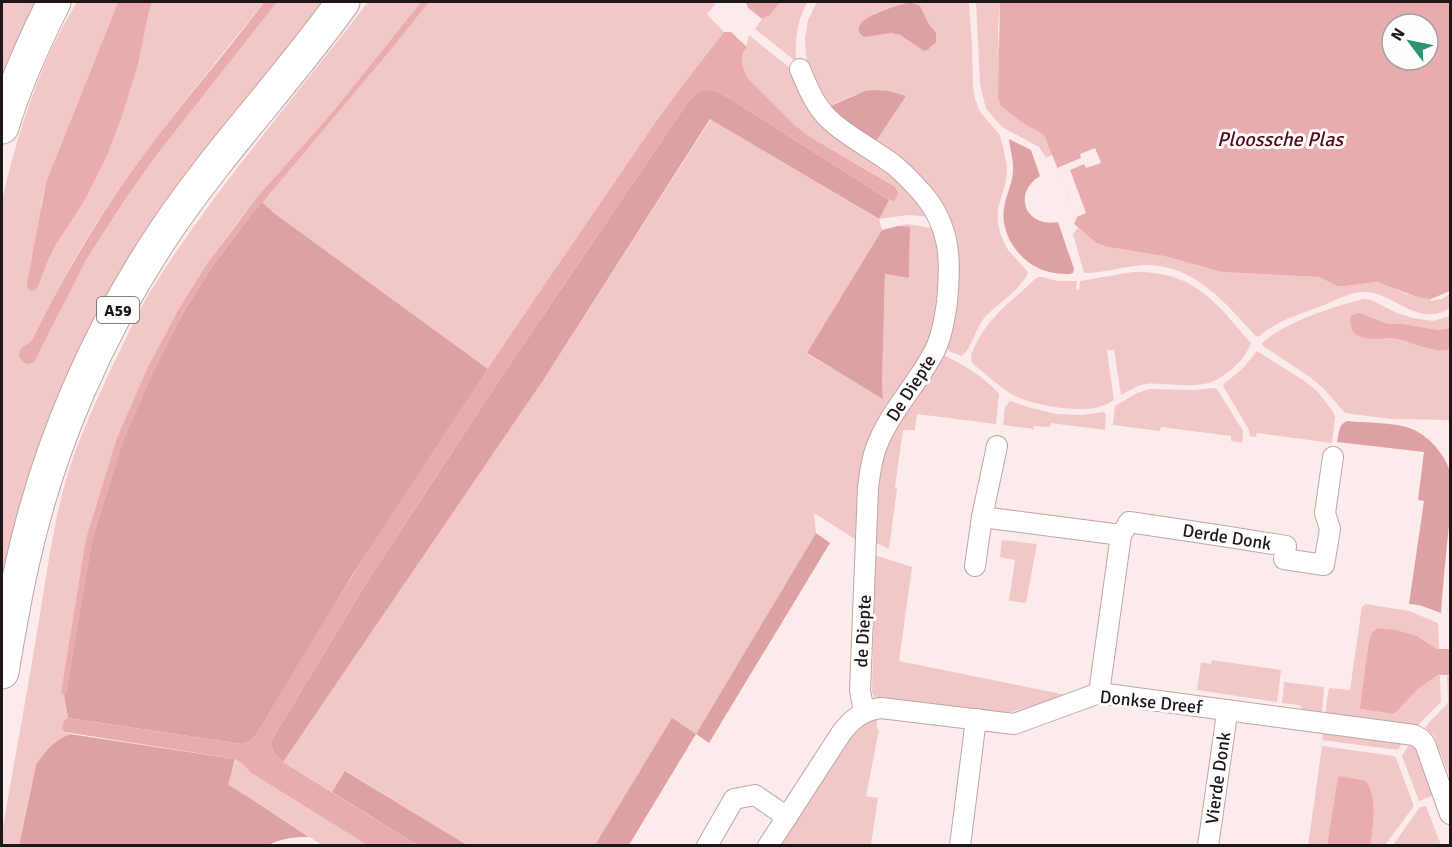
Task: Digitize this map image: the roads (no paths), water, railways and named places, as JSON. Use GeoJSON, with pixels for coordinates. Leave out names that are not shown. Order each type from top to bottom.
{"type":"FeatureCollection","features":[{"type":"Feature","properties":{"kind":"highway"},"geometry":{"type":"LineString","coordinates":[[2,127],[9,102],[54,2]]}},
{"type":"Feature","properties":{"kind":"highway","name":"A59"},"geometry":{"type":"LineString","coordinates":[[2,672],[22,565],[36,512],[67,417],[101,341],[132,284],[192,192],[344,2]]}},
{"type":"Feature","properties":{"kind":"street","name":"De Diepte"},"geometry":{"type":"LineString","coordinates":[[800,69],[821,112],[894,165],[921,192],[940,222],[948,246],[950,272],[945,315],[936,348],[885,428],[876,447],[868,488],[866,550]]}},
{"type":"Feature","properties":{"kind":"street"},"geometry":{"type":"LineString","coordinates":[[975,566],[982,517],[997,446]]}},
{"type":"Feature","properties":{"kind":"street","name":"Derde Donk"},"geometry":{"type":"LineString","coordinates":[[1121,536],[1129,522],[1286,546],[1284,559],[1324,565],[1330,529],[1325,513],[1333,457]]}},
{"type":"Feature","properties":{"kind":"street"},"geometry":{"type":"LineString","coordinates":[[982,517],[1121,536],[1099,693]]}},
{"type":"Feature","properties":{"kind":"street","name":"de Diepte"},"geometry":{"type":"LineString","coordinates":[[864,712],[860,691],[866,550]]}},
{"type":"Feature","properties":{"kind":"street","name":"Donkse Dreef"},"geometry":{"type":"LineString","coordinates":[[864,712],[881,708],[1014,724],[1099,693],[1414,735],[1425,744],[1449,805]]}},
{"type":"Feature","properties":{"kind":"street","name":"Vierde Donk"},"geometry":{"type":"LineString","coordinates":[[1208,846],[1227,710]]}},
{"type":"Feature","properties":{"kind":"street"},"geometry":{"type":"LineString","coordinates":[[768,846],[842,732],[849,723],[864,712]]}},
{"type":"Feature","properties":{"kind":"street"},"geometry":{"type":"LineString","coordinates":[[960,846],[976,719]]}},
{"type":"Feature","properties":{"kind":"street"},"geometry":{"type":"LineString","coordinates":[[707,846],[734,799],[755,795],[787,817]]}},
{"type":"Feature","properties":{"kind":"water"},"geometry":{"type":"Polygon","coordinates":[[[118,2],[152,2],[138,64],[107,155],[83,203],[55,246],[38,286],[31,291],[27,288],[27,284],[46,182],[118,2]]]}},
{"type":"Feature","properties":{"kind":"water"},"geometry":{"type":"Polygon","coordinates":[[[264,2],[277,2],[155,157],[86,260],[34,362],[28,364],[23,362],[19,356],[22,347],[32,340],[71,266],[100,218],[162,130],[264,2]]]}},
{"type":"Feature","properties":{"kind":"water"},"geometry":{"type":"Polygon","coordinates":[[[421,2],[429,2],[240,229],[213,265],[184,311],[153,372],[123,441],[92,541],[64,695],[61,693],[86,539],[117,438],[148,367],[180,307],[208,262],[257,197],[331,114],[421,2]]]}},
{"type":"Feature","properties":{"kind":"water"},"geometry":{"type":"Polygon","coordinates":[[[747,2],[781,2],[770,15],[762,19],[748,8],[747,2]]]}},
{"type":"Feature","properties":{"kind":"water","name":"Ploossche Plas"},"geometry":{"type":"Polygon","coordinates":[[[1000,2],[1450,2],[1450,291],[1431,299],[1420,298],[1377,282],[1337,286],[1319,277],[1222,272],[1164,256],[1096,243],[1074,224],[1077,217],[1044,135],[1021,122],[1001,106],[998,98],[1000,2]]]}},
{"type":"Feature","properties":{"kind":"water"},"geometry":{"type":"Polygon","coordinates":[[[724,32],[731,32],[747,47],[742,63],[748,78],[796,126],[807,135],[895,187],[898,194],[894,201],[889,200],[723,95],[703,91],[688,102],[500,379],[365,585],[271,741],[273,752],[283,762],[417,845],[367,845],[251,773],[235,759],[65,732],[62,729],[64,720],[68,718],[242,744],[250,741],[256,735],[351,579],[450,426],[655,123],[724,32]]]}},
{"type":"Feature","properties":{"kind":"water"},"geometry":{"type":"Polygon","coordinates":[[[1360,313],[1388,324],[1404,324],[1438,330],[1450,328],[1450,350],[1435,350],[1390,338],[1361,337],[1355,334],[1350,319],[1352,315],[1360,313]]]}},
{"type":"Feature","properties":{"kind":"water"},"geometry":{"type":"Polygon","coordinates":[[[1378,628],[1417,636],[1437,649],[1450,649],[1450,677],[1449,675],[1438,675],[1419,688],[1394,714],[1360,709],[1369,640],[1372,632],[1378,628]]]}},
{"type":"Feature","properties":{"kind":"water"},"geometry":{"type":"Polygon","coordinates":[[[1339,776],[1366,781],[1370,788],[1374,812],[1371,845],[1327,845],[1339,776]]]}}]}
